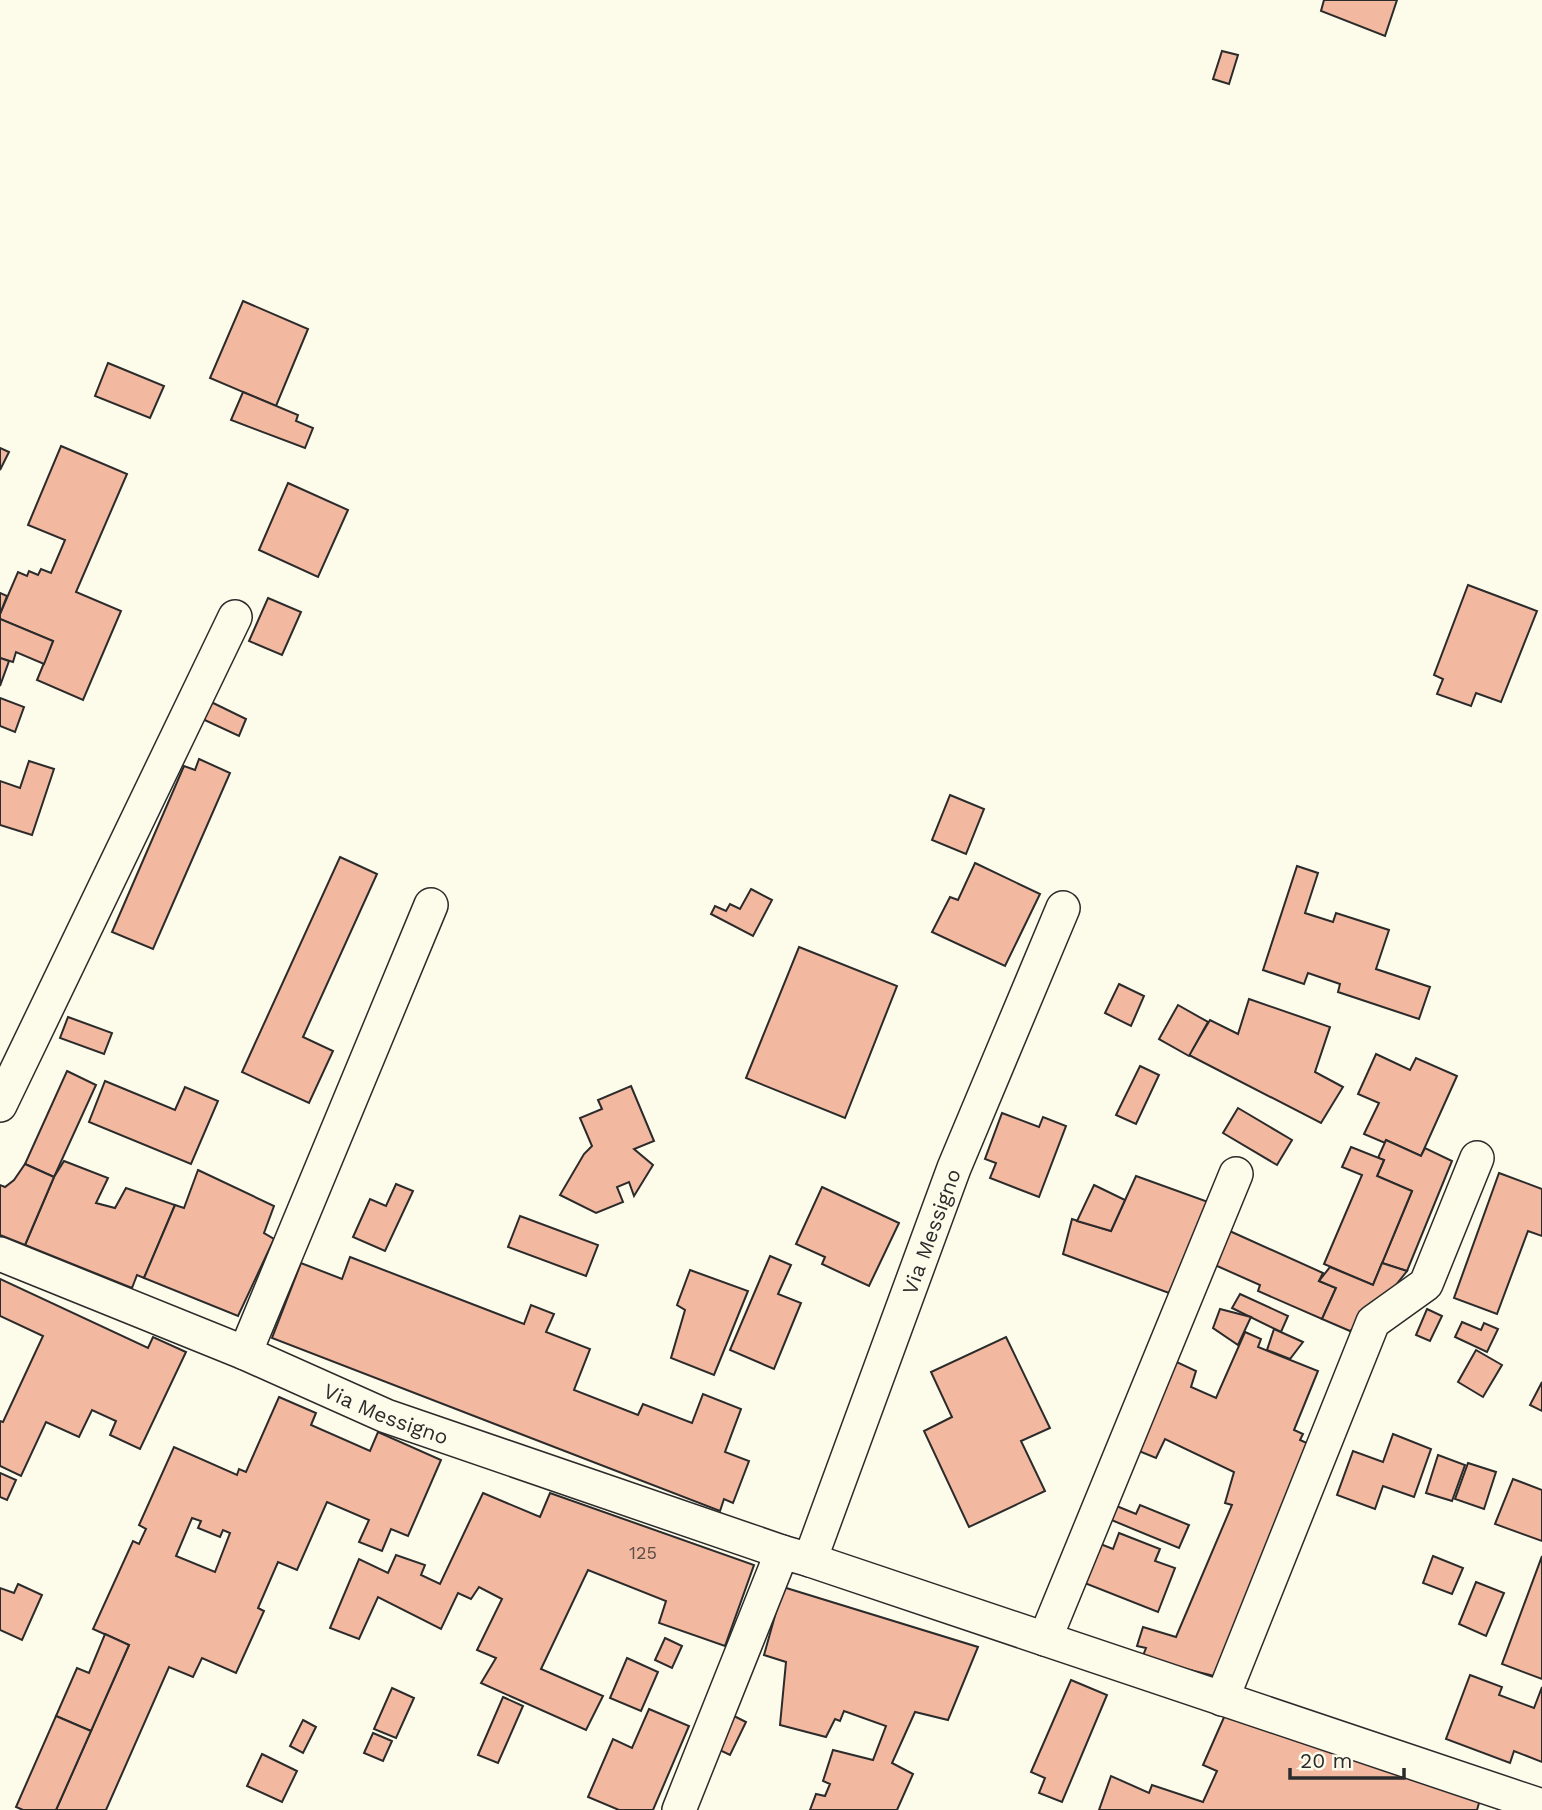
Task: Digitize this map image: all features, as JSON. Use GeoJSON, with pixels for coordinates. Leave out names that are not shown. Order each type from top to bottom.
{"type":"FeatureCollection","features":[{"type":"Feature","properties":{"kind":"street"},"geometry":{"type":"LineString","coordinates":[[0,1104],[234,617]]}},
{"type":"Feature","properties":{"kind":"street"},"geometry":{"type":"LineString","coordinates":[[245,1353],[431,905]]}},
{"type":"Feature","properties":{"kind":"street","name":"Via Messigno"},"geometry":{"type":"LineString","coordinates":[[679,1810],[796,1556],[1063,908]]}},
{"type":"Feature","properties":{"kind":"street"},"geometry":{"type":"LineString","coordinates":[[1223,1699],[1373,1322],[1426,1284],[1477,1158]]}},
{"type":"Feature","properties":{"kind":"street"},"geometry":{"type":"LineString","coordinates":[[1045,1639],[1236,1174]]}},
{"type":"Feature","properties":{"kind":"street","name":"Via Messigno"},"geometry":{"type":"LineString","coordinates":[[0,1254],[245,1353],[386,1416],[1542,1806]]}},
{"type":"Feature","properties":{"kind":"building"},"geometry":{"type":"Polygon","coordinates":[[[1324,0],[1397,0],[1385,36],[1321,11],[1324,0]]]}},
{"type":"Feature","properties":{"kind":"building"},"geometry":{"type":"Polygon","coordinates":[[[1222,51],[1238,55],[1229,84],[1213,79],[1222,51]]]}},
{"type":"Feature","properties":{"kind":"building"},"geometry":{"type":"Polygon","coordinates":[[[243,301],[308,329],[276,406],[210,378],[243,301]]]}},
{"type":"Feature","properties":{"kind":"building"},"geometry":{"type":"Polygon","coordinates":[[[108,363],[164,386],[150,418],[95,396],[108,363]]]}},
{"type":"Feature","properties":{"kind":"building"},"geometry":{"type":"Polygon","coordinates":[[[243,392],[298,415],[296,421],[313,428],[305,448],[231,420],[243,392]]]}},
{"type":"Feature","properties":{"kind":"building"},"geometry":{"type":"Polygon","coordinates":[[[61,446],[127,474],[76,592],[121,611],[83,700],[37,680],[53,641],[0,619],[18,572],[27,576],[29,571],[38,575],[41,569],[51,573],[65,540],[28,525],[61,446]]]}},
{"type":"Feature","properties":{"kind":"building"},"geometry":{"type":"Polygon","coordinates":[[[0,448],[9,452],[0,470],[0,448]]]}},
{"type":"Feature","properties":{"kind":"building"},"geometry":{"type":"Polygon","coordinates":[[[288,483],[348,510],[318,577],[259,550],[288,483]]]}},
{"type":"Feature","properties":{"kind":"building"},"geometry":{"type":"Polygon","coordinates":[[[1468,585],[1537,611],[1501,702],[1476,693],[1471,706],[1437,694],[1443,679],[1434,675],[1468,585]]]}},
{"type":"Feature","properties":{"kind":"building"},"geometry":{"type":"Polygon","coordinates":[[[0,593],[7,596],[0,614],[0,593]]]}},
{"type":"Feature","properties":{"kind":"building"},"geometry":{"type":"Polygon","coordinates":[[[268,598],[301,612],[282,655],[249,641],[268,598]]]}},
{"type":"Feature","properties":{"kind":"building"},"geometry":{"type":"Polygon","coordinates":[[[0,619],[53,641],[44,664],[16,652],[13,662],[0,658],[0,619]]]}},
{"type":"Feature","properties":{"kind":"building"},"geometry":{"type":"Polygon","coordinates":[[[0,658],[9,661],[0,686],[0,658]]]}},
{"type":"Feature","properties":{"kind":"building"},"geometry":{"type":"Polygon","coordinates":[[[0,698],[24,707],[15,732],[0,726],[0,698]]]}},
{"type":"Feature","properties":{"kind":"building"},"geometry":{"type":"Polygon","coordinates":[[[205,699],[246,719],[239,736],[196,716],[205,699]]]}},
{"type":"Feature","properties":{"kind":"building"},"geometry":{"type":"Polygon","coordinates":[[[199,759],[230,773],[153,949],[112,932],[184,766],[195,770],[199,759]]]}},
{"type":"Feature","properties":{"kind":"building"},"geometry":{"type":"Polygon","coordinates":[[[29,761],[54,769],[32,835],[0,825],[0,781],[20,788],[29,761]]]}},
{"type":"Feature","properties":{"kind":"building"},"geometry":{"type":"Polygon","coordinates":[[[950,795],[984,809],[966,854],[932,840],[950,795]]]}},
{"type":"Feature","properties":{"kind":"building"},"geometry":{"type":"Polygon","coordinates":[[[340,857],[377,874],[303,1037],[333,1051],[309,1103],[242,1072],[340,857]]]}},
{"type":"Feature","properties":{"kind":"building"},"geometry":{"type":"Polygon","coordinates":[[[975,863],[1040,894],[1005,966],[932,932],[950,897],[958,900],[975,863]]]}},
{"type":"Feature","properties":{"kind":"building"},"geometry":{"type":"Polygon","coordinates":[[[1297,866],[1318,873],[1305,913],[1333,922],[1336,913],[1389,930],[1376,969],[1430,987],[1419,1019],[1338,992],[1340,984],[1308,973],[1304,984],[1263,970],[1297,866]]]}},
{"type":"Feature","properties":{"kind":"building"},"geometry":{"type":"Polygon","coordinates":[[[751,889],[772,900],[753,936],[711,914],[715,906],[726,911],[730,904],[740,909],[751,889]]]}},
{"type":"Feature","properties":{"kind":"building"},"geometry":{"type":"Polygon","coordinates":[[[799,947],[897,986],[845,1118],[746,1078],[799,947]]]}},
{"type":"Feature","properties":{"kind":"building"},"geometry":{"type":"Polygon","coordinates":[[[1119,984],[1144,996],[1131,1026],[1105,1013],[1119,984]]]}},
{"type":"Feature","properties":{"kind":"building"},"geometry":{"type":"Polygon","coordinates":[[[1249,999],[1330,1027],[1315,1072],[1343,1087],[1321,1123],[1189,1055],[1210,1020],[1238,1034],[1249,999]]]}},
{"type":"Feature","properties":{"kind":"building"},"geometry":{"type":"Polygon","coordinates":[[[1178,1005],[1208,1022],[1189,1056],[1159,1039],[1178,1005]]]}},
{"type":"Feature","properties":{"kind":"building"},"geometry":{"type":"Polygon","coordinates":[[[68,1017],[112,1033],[104,1054],[60,1038],[68,1017]]]}},
{"type":"Feature","properties":{"kind":"building"},"geometry":{"type":"Polygon","coordinates":[[[1376,1054],[1410,1070],[1416,1058],[1457,1076],[1421,1156],[1386,1140],[1385,1143],[1364,1134],[1379,1103],[1358,1094],[1376,1054]]]}},
{"type":"Feature","properties":{"kind":"building"},"geometry":{"type":"Polygon","coordinates":[[[1140,1066],[1159,1075],[1136,1124],[1116,1115],[1140,1066]]]}},
{"type":"Feature","properties":{"kind":"building"},"geometry":{"type":"Polygon","coordinates":[[[67,1071],[96,1085],[54,1177],[25,1164],[67,1071]]]}},
{"type":"Feature","properties":{"kind":"building"},"geometry":{"type":"Polygon","coordinates":[[[105,1081],[175,1110],[185,1087],[218,1101],[191,1164],[89,1122],[105,1081]]]}},
{"type":"Feature","properties":{"kind":"building"},"geometry":{"type":"Polygon","coordinates":[[[631,1086],[654,1141],[634,1149],[653,1165],[634,1196],[629,1182],[617,1187],[623,1202],[596,1213],[560,1195],[584,1154],[592,1146],[580,1118],[602,1109],[598,1100],[631,1086]]]}},
{"type":"Feature","properties":{"kind":"building"},"geometry":{"type":"Polygon","coordinates":[[[1238,1108],[1292,1140],[1277,1165],[1223,1133],[1238,1108]]]}},
{"type":"Feature","properties":{"kind":"building"},"geometry":{"type":"Polygon","coordinates":[[[1002,1113],[1039,1127],[1043,1117],[1066,1126],[1039,1197],[990,1178],[996,1163],[985,1159],[1002,1113]]]}},
{"type":"Feature","properties":{"kind":"building"},"geometry":{"type":"Polygon","coordinates":[[[1386,1140],[1421,1156],[1425,1148],[1452,1161],[1407,1271],[1382,1263],[1412,1191],[1377,1176],[1384,1160],[1378,1158],[1386,1140]]]}},
{"type":"Feature","properties":{"kind":"building"},"geometry":{"type":"Polygon","coordinates":[[[1351,1147],[1384,1160],[1377,1176],[1412,1191],[1373,1285],[1324,1264],[1362,1175],[1342,1167],[1351,1147]]]}},
{"type":"Feature","properties":{"kind":"building"},"geometry":{"type":"Polygon","coordinates":[[[64,1161],[108,1178],[96,1203],[115,1208],[126,1188],[175,1205],[144,1278],[137,1275],[132,1288],[25,1245],[54,1177],[64,1161]]]}},
{"type":"Feature","properties":{"kind":"building"},"geometry":{"type":"Polygon","coordinates":[[[25,1164],[54,1177],[25,1245],[0,1235],[0,1185],[5,1187],[14,1180],[25,1164]]]}},
{"type":"Feature","properties":{"kind":"building"},"geometry":{"type":"Polygon","coordinates":[[[198,1170],[274,1206],[264,1233],[274,1239],[238,1316],[144,1278],[175,1205],[184,1208],[198,1170]]]}},
{"type":"Feature","properties":{"kind":"building"},"geometry":{"type":"Polygon","coordinates":[[[1499,1173],[1542,1189],[1542,1236],[1528,1231],[1497,1314],[1454,1298],[1499,1173]]]}},
{"type":"Feature","properties":{"kind":"building"},"geometry":{"type":"Polygon","coordinates":[[[1136,1176],[1211,1203],[1169,1293],[1063,1254],[1072,1219],[1111,1231],[1136,1176]]]}},
{"type":"Feature","properties":{"kind":"building"},"geometry":{"type":"Polygon","coordinates":[[[396,1184],[413,1191],[385,1251],[353,1237],[370,1199],[386,1206],[396,1184]]]}},
{"type":"Feature","properties":{"kind":"building"},"geometry":{"type":"Polygon","coordinates":[[[1094,1185],[1125,1200],[1111,1231],[1077,1221],[1094,1185]]]}},
{"type":"Feature","properties":{"kind":"building"},"geometry":{"type":"Polygon","coordinates":[[[822,1187],[899,1223],[869,1286],[822,1264],[825,1257],[796,1244],[822,1187]]]}},
{"type":"Feature","properties":{"kind":"building"},"geometry":{"type":"Polygon","coordinates":[[[520,1216],[598,1245],[586,1276],[508,1247],[520,1216]]]}},
{"type":"Feature","properties":{"kind":"building"},"geometry":{"type":"Polygon","coordinates":[[[1223,1228],[1323,1273],[1319,1281],[1336,1288],[1322,1319],[1258,1291],[1260,1285],[1208,1262],[1223,1228]]]}},
{"type":"Feature","properties":{"kind":"building"},"geometry":{"type":"Polygon","coordinates":[[[770,1256],[791,1265],[778,1294],[801,1303],[774,1369],[730,1350],[770,1256]]]}},
{"type":"Feature","properties":{"kind":"building"},"geometry":{"type":"Polygon","coordinates":[[[350,1257],[524,1324],[531,1305],[554,1314],[546,1332],[590,1349],[574,1390],[638,1415],[643,1404],[692,1423],[703,1394],[741,1409],[725,1452],[749,1461],[733,1503],[724,1499],[720,1511],[272,1338],[301,1263],[342,1279],[350,1257]]]}},
{"type":"Feature","properties":{"kind":"building"},"geometry":{"type":"Polygon","coordinates":[[[1382,1263],[1407,1271],[1376,1310],[1350,1331],[1322,1319],[1336,1288],[1319,1281],[1330,1267],[1373,1285],[1382,1263]]]}},
{"type":"Feature","properties":{"kind":"building"},"geometry":{"type":"Polygon","coordinates":[[[690,1270],[748,1291],[714,1375],[671,1358],[685,1310],[677,1305],[690,1270]]]}},
{"type":"Feature","properties":{"kind":"building"},"geometry":{"type":"Polygon","coordinates":[[[0,1279],[148,1348],[153,1337],[186,1352],[140,1449],[110,1435],[116,1421],[92,1410],[79,1437],[46,1422],[21,1476],[0,1466],[0,1421],[3,1422],[43,1336],[0,1316],[0,1279]]]}},
{"type":"Feature","properties":{"kind":"building"},"geometry":{"type":"Polygon","coordinates":[[[1240,1294],[1288,1316],[1281,1332],[1232,1308],[1240,1294]]]}},
{"type":"Feature","properties":{"kind":"building"},"geometry":{"type":"Polygon","coordinates":[[[1220,1309],[1251,1317],[1238,1345],[1213,1328],[1220,1309]]]}},
{"type":"Feature","properties":{"kind":"building"},"geometry":{"type":"Polygon","coordinates":[[[1427,1309],[1442,1316],[1430,1341],[1416,1335],[1427,1309]]]}},
{"type":"Feature","properties":{"kind":"building"},"geometry":{"type":"Polygon","coordinates":[[[1462,1322],[1481,1330],[1484,1323],[1498,1329],[1487,1352],[1455,1337],[1462,1322]]]}},
{"type":"Feature","properties":{"kind":"building"},"geometry":{"type":"Polygon","coordinates":[[[1274,1329],[1303,1342],[1290,1359],[1267,1350],[1274,1329]]]}},
{"type":"Feature","properties":{"kind":"building"},"geometry":{"type":"Polygon","coordinates":[[[1245,1332],[1261,1339],[1258,1347],[1318,1371],[1294,1430],[1303,1434],[1300,1440],[1309,1444],[1218,1677],[1142,1658],[1146,1648],[1137,1646],[1143,1627],[1176,1637],[1232,1505],[1225,1503],[1234,1472],[1165,1439],[1156,1458],[1129,1447],[1164,1356],[1196,1371],[1191,1387],[1216,1398],[1245,1332]]]}},
{"type":"Feature","properties":{"kind":"building"},"geometry":{"type":"Polygon","coordinates":[[[1006,1337],[1050,1428],[1021,1441],[1045,1491],[969,1527],[924,1431],[952,1417],[931,1372],[1006,1337]]]}},
{"type":"Feature","properties":{"kind":"building"},"geometry":{"type":"Polygon","coordinates":[[[1476,1350],[1502,1365],[1483,1397],[1458,1382],[1476,1350]]]}},
{"type":"Feature","properties":{"kind":"building"},"geometry":{"type":"Polygon","coordinates":[[[1542,1382],[1542,1411],[1530,1405],[1542,1382]]]}},
{"type":"Feature","properties":{"kind":"building"},"geometry":{"type":"Polygon","coordinates":[[[279,1397],[316,1413],[311,1425],[370,1451],[378,1432],[441,1460],[408,1536],[391,1529],[382,1551],[359,1542],[369,1520],[327,1502],[297,1570],[278,1562],[258,1608],[264,1611],[236,1673],[202,1658],[193,1677],[169,1667],[106,1810],[56,1810],[129,1645],[93,1629],[133,1541],[139,1544],[146,1529],[139,1525],[174,1447],[237,1475],[239,1469],[246,1472],[279,1397]],[[192,1518],[176,1556],[215,1572],[230,1533],[223,1530],[220,1537],[198,1528],[201,1521],[192,1518]]]}},
{"type":"Feature","properties":{"kind":"building"},"geometry":{"type":"Polygon","coordinates":[[[1393,1434],[1431,1449],[1414,1497],[1383,1486],[1375,1509],[1337,1495],[1353,1451],[1383,1462],[1393,1434]]]}},
{"type":"Feature","properties":{"kind":"building"},"geometry":{"type":"Polygon","coordinates":[[[1438,1455],[1465,1465],[1452,1501],[1426,1493],[1438,1455]]]}},
{"type":"Feature","properties":{"kind":"building"},"geometry":{"type":"Polygon","coordinates":[[[1468,1463],[1496,1472],[1484,1509],[1455,1499],[1468,1463]]]}},
{"type":"Feature","properties":{"kind":"building"},"geometry":{"type":"Polygon","coordinates":[[[0,1473],[16,1480],[7,1500],[0,1497],[0,1473]]]}},
{"type":"Feature","properties":{"kind":"building"},"geometry":{"type":"Polygon","coordinates":[[[1513,1479],[1542,1490],[1542,1541],[1495,1524],[1513,1479]]]}},
{"type":"Feature","properties":{"kind":"building"},"geometry":{"type":"Polygon","coordinates":[[[483,1493],[540,1517],[550,1493],[754,1565],[725,1646],[659,1623],[666,1601],[588,1570],[541,1669],[603,1696],[586,1730],[481,1683],[496,1658],[477,1650],[502,1599],[479,1587],[471,1599],[458,1593],[441,1629],[378,1597],[359,1639],[330,1628],[359,1559],[388,1573],[396,1555],[425,1565],[421,1575],[440,1584],[483,1493]]]}},
{"type":"Feature","properties":{"kind":"building"},"geometry":{"type":"Polygon","coordinates":[[[1114,1505],[1136,1514],[1140,1505],[1189,1525],[1179,1548],[1109,1519],[1114,1505]]]}},
{"type":"Feature","properties":{"kind":"building"},"geometry":{"type":"Polygon","coordinates":[[[1119,1533],[1160,1549],[1155,1561],[1175,1568],[1158,1612],[1082,1582],[1098,1543],[1113,1549],[1119,1533]]]}},
{"type":"Feature","properties":{"kind":"building"},"geometry":{"type":"Polygon","coordinates":[[[1433,1556],[1463,1568],[1452,1594],[1423,1583],[1433,1556]]]}},
{"type":"Feature","properties":{"kind":"building"},"geometry":{"type":"Polygon","coordinates":[[[1542,1556],[1542,1679],[1502,1664],[1542,1556]]]}},
{"type":"Feature","properties":{"kind":"building"},"geometry":{"type":"Polygon","coordinates":[[[1476,1582],[1504,1593],[1486,1636],[1459,1624],[1476,1582]]]}},
{"type":"Feature","properties":{"kind":"building"},"geometry":{"type":"Polygon","coordinates":[[[18,1584],[42,1595],[22,1640],[0,1630],[0,1588],[14,1593],[18,1584]]]}},
{"type":"Feature","properties":{"kind":"building"},"geometry":{"type":"Polygon","coordinates":[[[783,1587],[978,1647],[948,1720],[915,1712],[892,1763],[913,1774],[897,1810],[810,1810],[816,1794],[825,1796],[830,1784],[823,1781],[833,1750],[873,1760],[886,1726],[844,1711],[840,1721],[835,1719],[826,1737],[780,1725],[786,1662],[764,1655],[783,1587]]]}},
{"type":"Feature","properties":{"kind":"building"},"geometry":{"type":"Polygon","coordinates":[[[105,1634],[129,1645],[91,1731],[56,1716],[77,1668],[89,1673],[105,1634]]]}},
{"type":"Feature","properties":{"kind":"building"},"geometry":{"type":"Polygon","coordinates":[[[665,1638],[682,1646],[672,1668],[655,1660],[665,1638]]]}},
{"type":"Feature","properties":{"kind":"building"},"geometry":{"type":"Polygon","coordinates":[[[627,1658],[658,1672],[641,1711],[610,1698],[627,1658]]]}},
{"type":"Feature","properties":{"kind":"building"},"geometry":{"type":"Polygon","coordinates":[[[1470,1675],[1502,1687],[1499,1695],[1534,1708],[1542,1687],[1542,1762],[1514,1751],[1510,1763],[1446,1739],[1470,1675]]]}},
{"type":"Feature","properties":{"kind":"building"},"geometry":{"type":"Polygon","coordinates":[[[1071,1680],[1107,1695],[1062,1802],[1039,1793],[1045,1778],[1031,1772],[1071,1680]]]}},
{"type":"Feature","properties":{"kind":"building"},"geometry":{"type":"Polygon","coordinates":[[[392,1688],[414,1698],[396,1738],[374,1729],[392,1688]]]}},
{"type":"Feature","properties":{"kind":"building"},"geometry":{"type":"Polygon","coordinates":[[[503,1697],[523,1706],[498,1763],[478,1755],[503,1697]]]}},
{"type":"Feature","properties":{"kind":"building"},"geometry":{"type":"Polygon","coordinates":[[[649,1709],[689,1726],[653,1810],[619,1810],[588,1797],[613,1739],[632,1748],[649,1709]]]}},
{"type":"Feature","properties":{"kind":"building"},"geometry":{"type":"Polygon","coordinates":[[[724,1711],[746,1722],[730,1755],[709,1745],[724,1711]]]}},
{"type":"Feature","properties":{"kind":"building"},"geometry":{"type":"Polygon","coordinates":[[[1225,1715],[1481,1796],[1477,1810],[1099,1810],[1111,1776],[1149,1793],[1152,1785],[1203,1802],[1217,1771],[1203,1765],[1225,1715]]]}},
{"type":"Feature","properties":{"kind":"building"},"geometry":{"type":"Polygon","coordinates":[[[56,1716],[91,1731],[56,1810],[23,1810],[16,1807],[56,1716]]]}},
{"type":"Feature","properties":{"kind":"building"},"geometry":{"type":"Polygon","coordinates":[[[303,1720],[316,1727],[303,1753],[290,1746],[303,1720]]]}},
{"type":"Feature","properties":{"kind":"building"},"geometry":{"type":"Polygon","coordinates":[[[373,1733],[392,1741],[383,1761],[364,1753],[373,1733]]]}},
{"type":"Feature","properties":{"kind":"building"},"geometry":{"type":"Polygon","coordinates":[[[262,1754],[297,1771],[282,1802],[247,1786],[262,1754]]]}}]}
